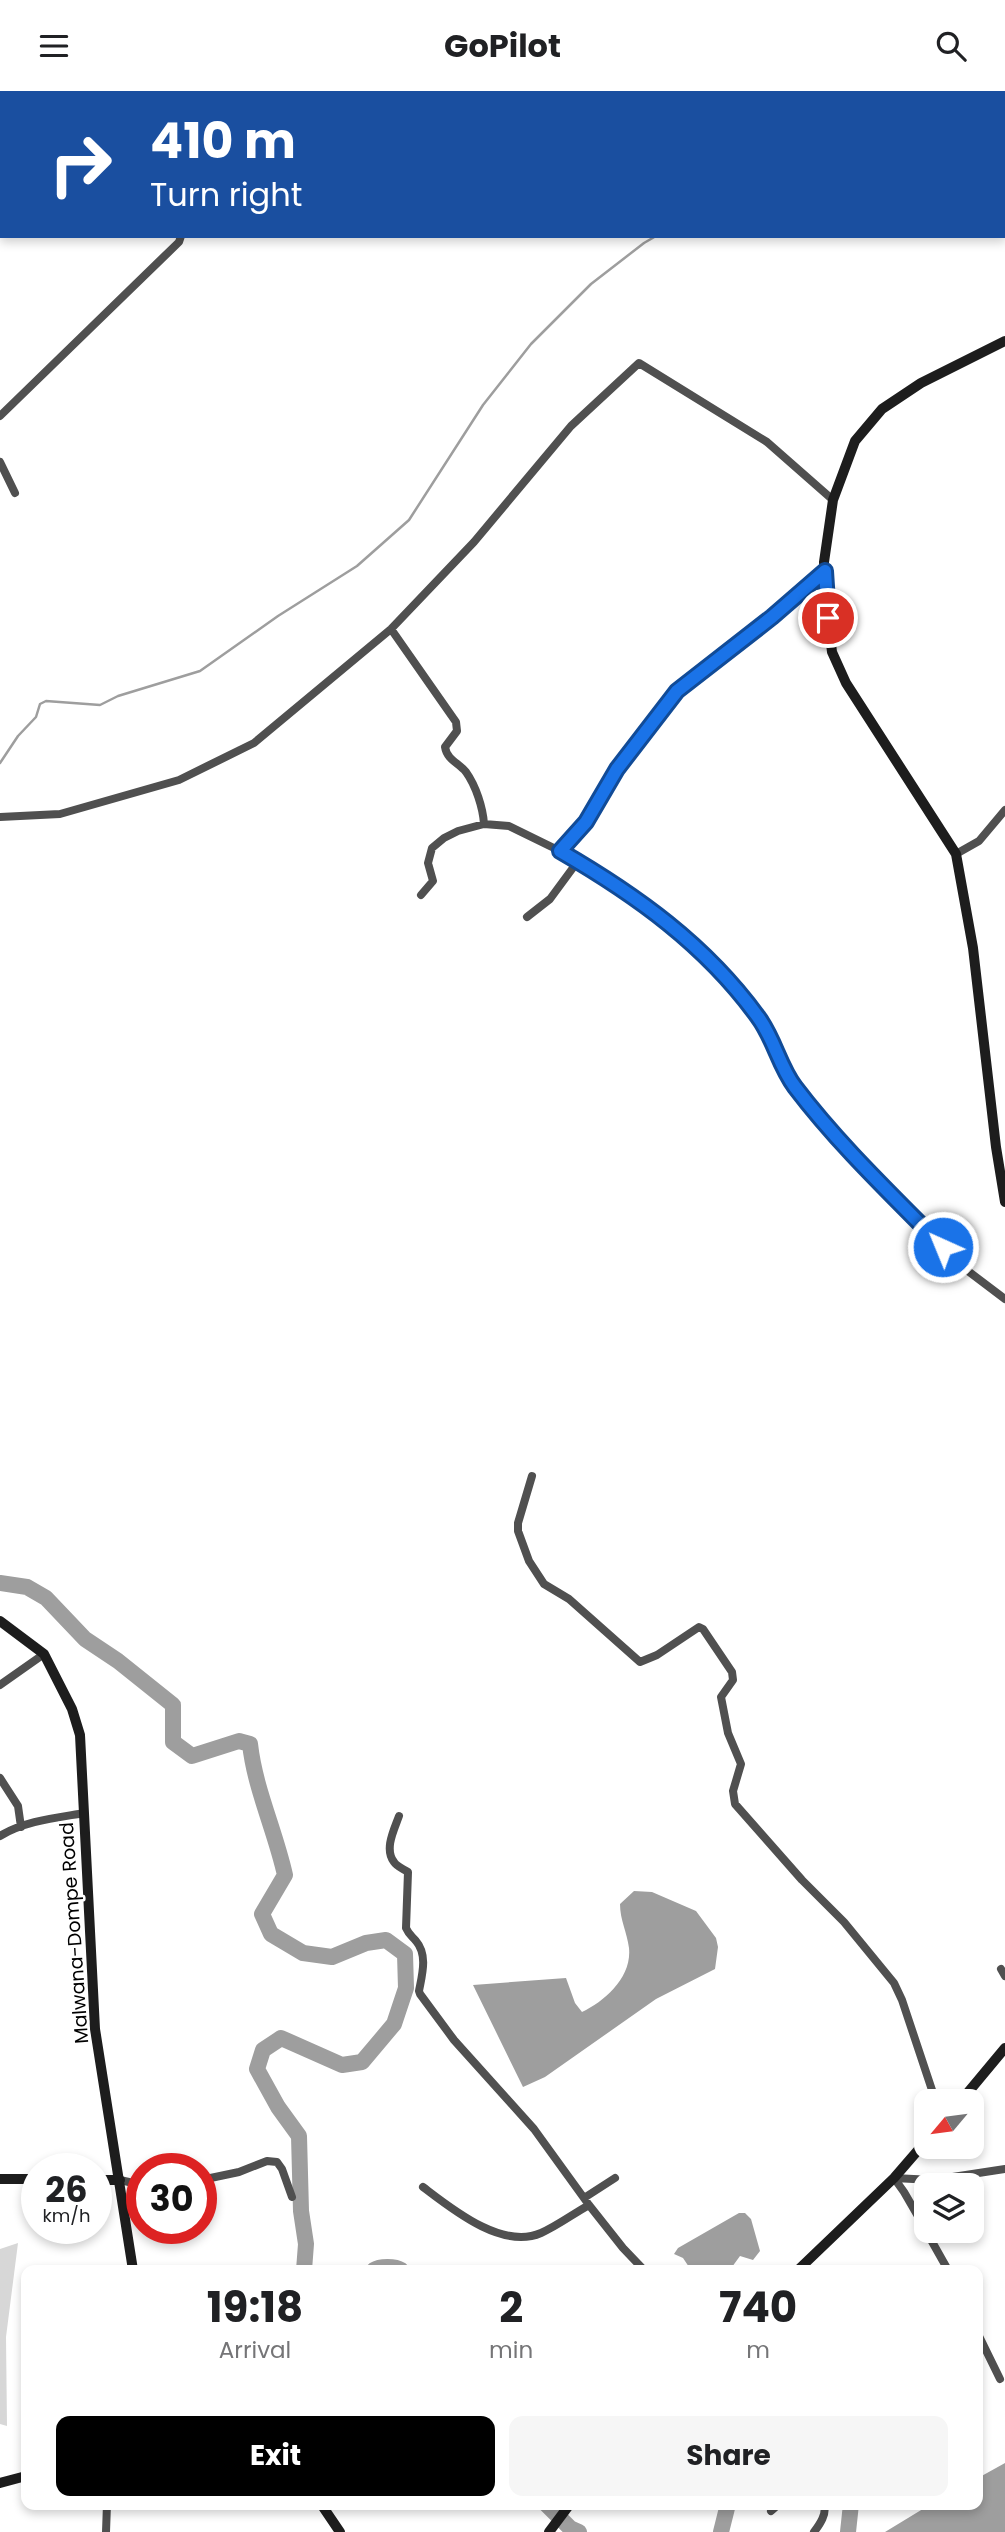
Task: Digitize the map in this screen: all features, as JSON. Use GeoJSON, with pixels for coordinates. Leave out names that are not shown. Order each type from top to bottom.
{"type":"FeatureCollection","features":[{"type":"Feature","properties":{"kind":"street"},"geometry":{"type":"LineString","coordinates":[[0,416],[180,238]]}},
{"type":"Feature","properties":{"kind":"street"},"geometry":{"type":"LineString","coordinates":[[1005,341],[922,383],[882,409],[855,441],[833,500],[824,562],[832,652],[846,683],[956,854],[973,948],[1005,1202]]}},
{"type":"Feature","properties":{"kind":"street"},"geometry":{"type":"LineString","coordinates":[[0,817],[61,814],[179,780],[254,743],[391,629],[474,542],[571,426],[639,363],[766,442],[833,500]]}},
{"type":"Feature","properties":{"kind":"street"},"geometry":{"type":"LineString","coordinates":[[0,463],[15,493]]}},
{"type":"Feature","properties":{"kind":"street"},"geometry":{"type":"LineString","coordinates":[[560,851],[586,822],[617,769],[677,691],[772,617],[825,571]]}},
{"type":"Feature","properties":{"kind":"street"},"geometry":{"type":"LineString","coordinates":[[391,629],[456,722],[457,731],[445,747],[446,754],[466,772],[483,811],[484,824]]}},
{"type":"Feature","properties":{"kind":"street"},"geometry":{"type":"LineString","coordinates":[[956,854],[979,841],[1005,810]]}},
{"type":"Feature","properties":{"kind":"street"},"geometry":{"type":"LineString","coordinates":[[421,895],[433,881],[428,863],[432,848],[451,834],[484,824],[509,826],[560,851],[620,886],[704,952],[760,1018],[793,1085],[855,1157],[960,1265],[1005,1300]]}},
{"type":"Feature","properties":{"kind":"street"},"geometry":{"type":"LineString","coordinates":[[527,917],[550,899],[578,861]]}},
{"type":"Feature","properties":{"kind":"street"},"geometry":{"type":"LineString","coordinates":[[532,1476],[520,1510],[518,1531],[529,1561],[544,1584],[569,1599],[640,1661],[657,1655],[699,1627],[704,1629],[732,1672],[733,1680],[720,1697],[728,1733],[741,1764],[733,1791],[735,1804],[802,1880],[844,1922],[894,1983],[932,2089]]}},
{"type":"Feature","properties":{"kind":"street","name":"Malwana-Dompe Road"},"geometry":{"type":"LineString","coordinates":[[0,1621],[44,1654],[72,1709],[80,1735],[96,2029],[132,2265]]}},
{"type":"Feature","properties":{"kind":"street"},"geometry":{"type":"LineString","coordinates":[[0,1685],[44,1654]]}},
{"type":"Feature","properties":{"kind":"street"},"geometry":{"type":"LineString","coordinates":[[0,1778],[18,1806],[21,1826]]}},
{"type":"Feature","properties":{"kind":"street"},"geometry":{"type":"LineString","coordinates":[[0,1836],[21,1826],[84,1813]]}},
{"type":"Feature","properties":{"kind":"street"},"geometry":{"type":"LineString","coordinates":[[399,1816],[390,1842],[390,1854],[395,1865],[408,1872],[406,1928],[418,1943],[423,1957],[420,1994],[454,2040],[534,2129],[586,2202],[639,2265]]}},
{"type":"Feature","properties":{"kind":"street"},"geometry":{"type":"LineString","coordinates":[[971,2089],[1005,2048]]}},
{"type":"Feature","properties":{"kind":"street"},"geometry":{"type":"LineString","coordinates":[[809,2265],[914,2155]]}},
{"type":"Feature","properties":{"kind":"street"},"geometry":{"type":"LineString","coordinates":[[217,2177],[239,2172],[267,2161],[277,2162],[292,2197]]}},
{"type":"Feature","properties":{"kind":"street"},"geometry":{"type":"LineString","coordinates":[[894,2178],[933,2180],[1005,2169]]}},
{"type":"Feature","properties":{"kind":"street"},"geometry":{"type":"LineString","coordinates":[[423,2187],[457,2212],[490,2230],[520,2237],[539,2234],[586,2202],[615,2178]]}},
{"type":"Feature","properties":{"kind":"street"},"geometry":{"type":"LineString","coordinates":[[894,2178],[914,2210]]}},
{"type":"Feature","properties":{"kind":"street"},"geometry":{"type":"LineString","coordinates":[[0,2179],[21,2179]]}},
{"type":"Feature","properties":{"kind":"street"},"geometry":{"type":"LineString","coordinates":[[112,2180],[126,2181]]}},
{"type":"Feature","properties":{"kind":"street"},"geometry":{"type":"LineString","coordinates":[[933,2243],[945,2265]]}},
{"type":"Feature","properties":{"kind":"street"},"geometry":{"type":"LineString","coordinates":[[983,2344],[1000,2379]]}},
{"type":"Feature","properties":{"kind":"street"},"geometry":{"type":"LineString","coordinates":[[0,2483],[21,2477]]}},
{"type":"Feature","properties":{"kind":"street"},"geometry":{"type":"LineString","coordinates":[[106,2532],[107,2510]]}},
{"type":"Feature","properties":{"kind":"street"},"geometry":{"type":"LineString","coordinates":[[325,2510],[337,2531]]}},
{"type":"Feature","properties":{"kind":"street"},"geometry":{"type":"LineString","coordinates":[[549,2532],[566,2510]]}},
{"type":"Feature","properties":{"kind":"street"},"geometry":{"type":"LineString","coordinates":[[814,2532],[821,2523],[825,2510]]}},
{"type":"Feature","properties":{"kind":"shaded area"},"geometry":{"type":"Polygon","coordinates":[[[634,1891],[652,1892],[696,1911],[716,1938],[718,1947],[715,1969],[656,1999],[545,2077],[523,2087],[473,1985],[566,1978],[575,2003],[582,2012],[591,2007],[608,1995],[626,1969],[629,1948],[620,1904],[634,1891]]]}},
{"type":"Feature","properties":{"kind":"shaded area"},"geometry":{"type":"Polygon","coordinates":[[[739,2213],[745,2213],[751,2219],[760,2251],[753,2260],[740,2256],[733,2265],[688,2265],[683,2258],[674,2254],[678,2248],[739,2213]]]}},
{"type":"Feature","properties":{"kind":"shaded area"},"geometry":{"type":"Polygon","coordinates":[[[18,2243],[6,2337],[7,2426],[0,2424],[0,2249],[18,2243]]]}},
{"type":"Feature","properties":{"kind":"shaded area"},"geometry":{"type":"Polygon","coordinates":[[[1005,2463],[1005,2532],[885,2532],[921,2510],[983,2510],[983,2475],[1005,2463]]]}},
{"type":"Feature","properties":{"kind":"waterway"},"geometry":{"type":"LineString","coordinates":[[0,763],[18,736],[36,717],[40,704],[46,701],[100,705],[118,696],[200,671],[278,616],[357,566],[409,520],[483,405],[531,344],[591,284],[653,238]]}},
{"type":"Feature","properties":{"kind":"waterway"},"geometry":{"type":"LineString","coordinates":[[0,1583],[27,1587],[46,1598],[85,1639],[118,1661],[173,1705],[173,1742],[192,1756],[239,1741],[250,1744],[256,1777],[285,1875],[262,1914],[271,1934],[303,1953],[332,1957],[366,1943],[386,1940],[405,1954],[406,1988],[394,2024],[362,2062],[342,2065],[281,2038],[263,2050],[257,2069],[278,2107],[299,2136],[301,2211],[306,2244],[304,2265]]}},
{"type":"Feature","properties":{"kind":"waterway"},"geometry":{"type":"LineString","coordinates":[[552,2510],[570,2528],[579,2532]]}},
{"type":"Feature","properties":{"kind":"waterway"},"geometry":{"type":"LineString","coordinates":[[721,2532],[726,2510]]}},
{"type":"Feature","properties":{"kind":"waterway"},"geometry":{"type":"LineString","coordinates":[[848,2532],[850,2510]]}},
{"type":"Feature","properties":{"kind":"route"},"geometry":{"type":"LineString","coordinates":[[828,618],[825,571],[772,617],[677,691],[617,769],[586,822],[560,851],[620,886],[704,952],[760,1018],[793,1085],[855,1157],[943,1247]]}}]}
